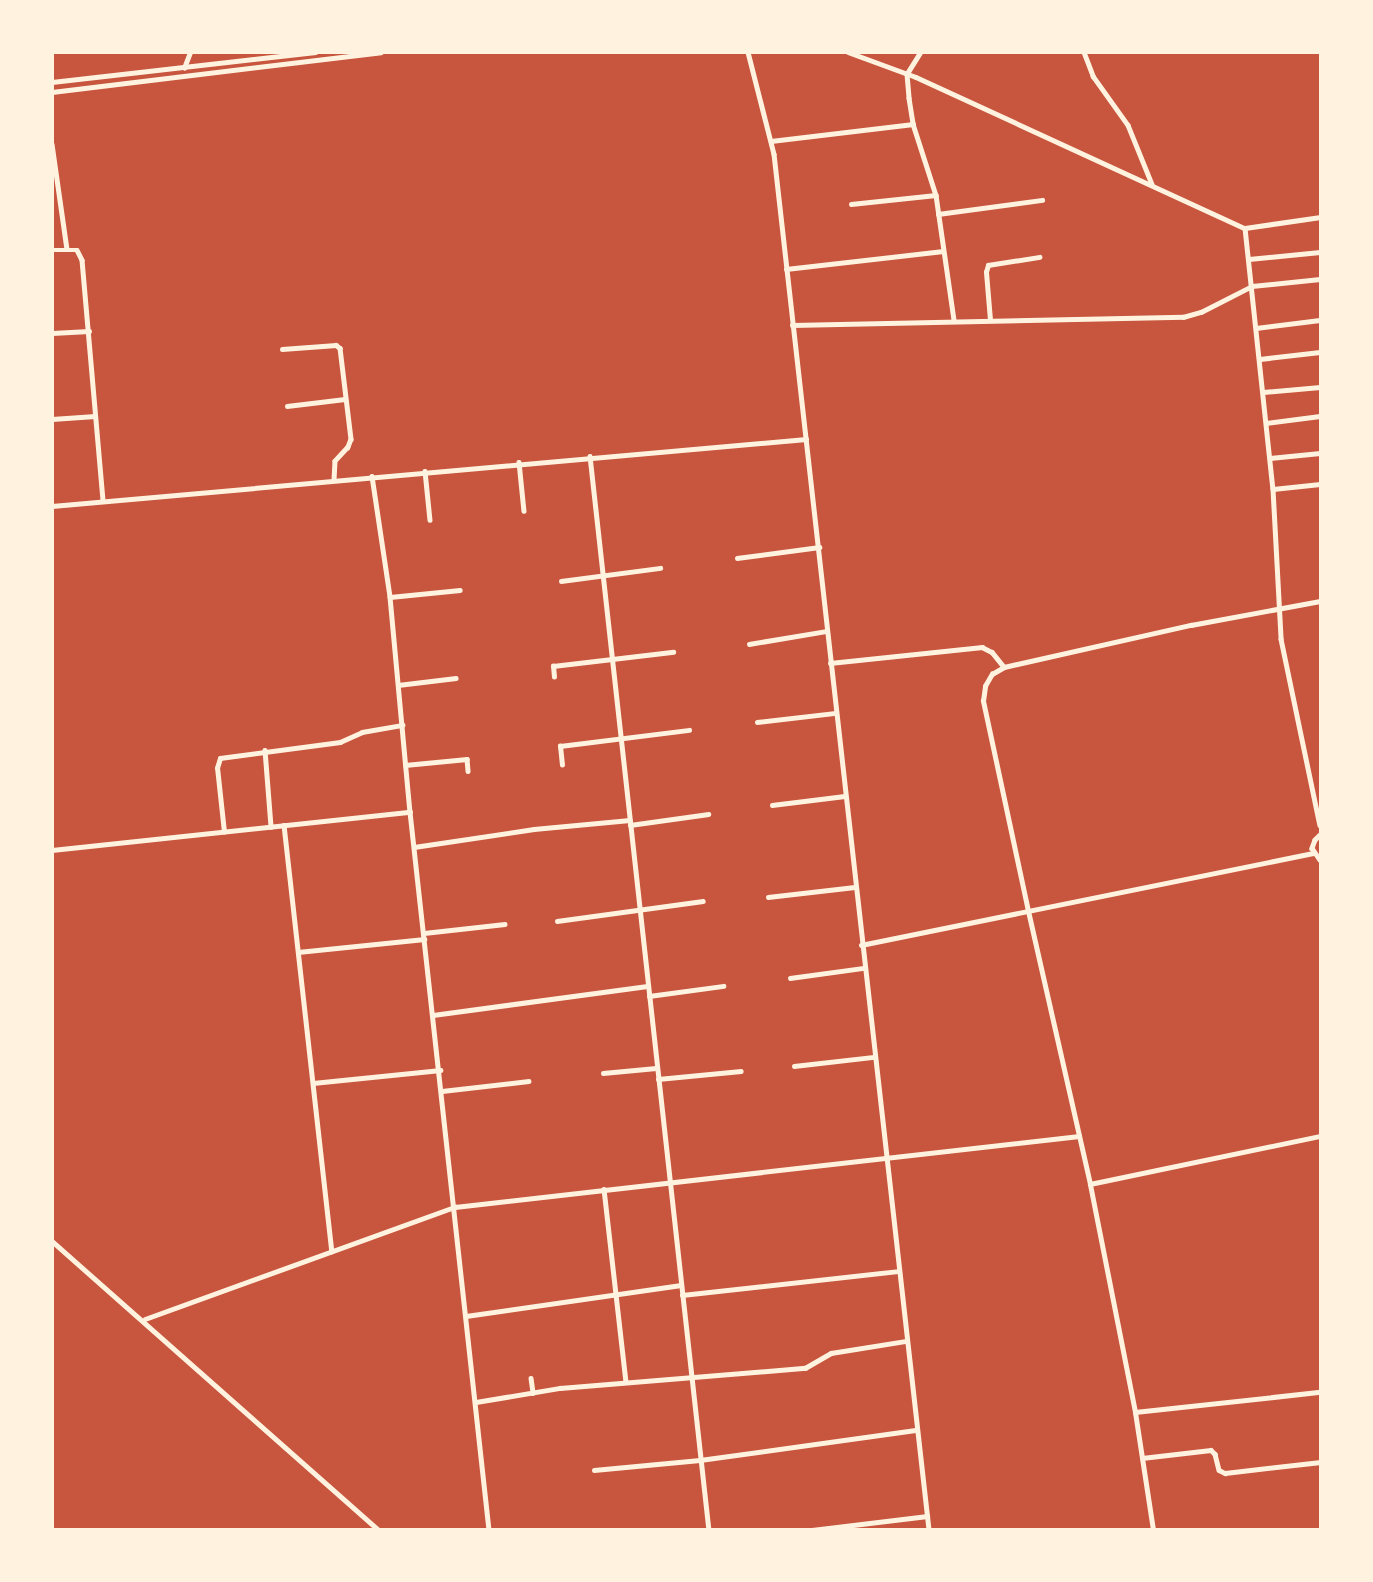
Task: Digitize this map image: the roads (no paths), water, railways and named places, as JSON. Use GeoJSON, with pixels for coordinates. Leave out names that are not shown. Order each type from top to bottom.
{"type":"FeatureCollection","features":[{"type":"Feature","properties":{"kind":"street"},"geometry":{"type":"LineString","coordinates":[[184,68],[190,52]]}},
{"type":"Feature","properties":{"kind":"street"},"geometry":{"type":"LineString","coordinates":[[52,82],[315,52]]}},
{"type":"Feature","properties":{"kind":"street"},"geometry":{"type":"LineString","coordinates":[[52,92],[381,52]]}},
{"type":"Feature","properties":{"kind":"street"},"geometry":{"type":"LineString","coordinates":[[748,52],[771,141],[819,547],[884,1158],[929,1530]]}},
{"type":"Feature","properties":{"kind":"street"},"geometry":{"type":"LineString","coordinates":[[848,52],[907,74],[1245,228],[1321,217]]}},
{"type":"Feature","properties":{"kind":"street"},"geometry":{"type":"LineString","coordinates":[[921,52],[907,74],[913,124],[936,195],[954,320]]}},
{"type":"Feature","properties":{"kind":"street"},"geometry":{"type":"LineString","coordinates":[[1084,52],[1093,76],[1128,125],[1152,184]]}},
{"type":"Feature","properties":{"kind":"street"},"geometry":{"type":"LineString","coordinates":[[771,141],[913,124]]}},
{"type":"Feature","properties":{"kind":"street"},"geometry":{"type":"LineString","coordinates":[[52,144],[67,249]]}},
{"type":"Feature","properties":{"kind":"street"},"geometry":{"type":"LineString","coordinates":[[851,204],[936,195]]}},
{"type":"Feature","properties":{"kind":"street"},"geometry":{"type":"LineString","coordinates":[[938,214],[1042,200]]}},
{"type":"Feature","properties":{"kind":"street"},"geometry":{"type":"LineString","coordinates":[[1245,228],[1273,489],[1281,606],[1280,639],[1321,825]]}},
{"type":"Feature","properties":{"kind":"street"},"geometry":{"type":"LineString","coordinates":[[52,250],[77,250],[81,254],[103,501]]}},
{"type":"Feature","properties":{"kind":"street"},"geometry":{"type":"LineString","coordinates":[[786,269],[943,251]]}},
{"type":"Feature","properties":{"kind":"street"},"geometry":{"type":"LineString","coordinates":[[1250,259],[1321,252]]}},
{"type":"Feature","properties":{"kind":"street"},"geometry":{"type":"LineString","coordinates":[[990,320],[986,272],[988,265],[1039,257]]}},
{"type":"Feature","properties":{"kind":"street"},"geometry":{"type":"LineString","coordinates":[[792,325],[1183,317],[1201,312],[1252,286],[1321,279]]}},
{"type":"Feature","properties":{"kind":"street"},"geometry":{"type":"LineString","coordinates":[[1256,328],[1321,320]]}},
{"type":"Feature","properties":{"kind":"street"},"geometry":{"type":"LineString","coordinates":[[52,333],[89,331]]}},
{"type":"Feature","properties":{"kind":"street"},"geometry":{"type":"LineString","coordinates":[[282,349],[339,346],[351,444],[335,461],[334,479]]}},
{"type":"Feature","properties":{"kind":"street"},"geometry":{"type":"LineString","coordinates":[[1260,359],[1321,352]]}},
{"type":"Feature","properties":{"kind":"street"},"geometry":{"type":"LineString","coordinates":[[1263,392],[1320,387]]}},
{"type":"Feature","properties":{"kind":"street"},"geometry":{"type":"LineString","coordinates":[[286,406],[345,399]]}},
{"type":"Feature","properties":{"kind":"street"},"geometry":{"type":"LineString","coordinates":[[52,419],[95,416]]}},
{"type":"Feature","properties":{"kind":"street"},"geometry":{"type":"LineString","coordinates":[[1266,423],[1321,416]]}},
{"type":"Feature","properties":{"kind":"street"},"geometry":{"type":"LineString","coordinates":[[52,506],[519,462],[806,439]]}},
{"type":"Feature","properties":{"kind":"street"},"geometry":{"type":"LineString","coordinates":[[1270,458],[1321,453]]}},
{"type":"Feature","properties":{"kind":"street"},"geometry":{"type":"LineString","coordinates":[[590,456],[709,1530]]}},
{"type":"Feature","properties":{"kind":"street"},"geometry":{"type":"LineString","coordinates":[[519,462],[524,511]]}},
{"type":"Feature","properties":{"kind":"street"},"geometry":{"type":"LineString","coordinates":[[425,471],[430,520]]}},
{"type":"Feature","properties":{"kind":"street"},"geometry":{"type":"LineString","coordinates":[[372,476],[390,597],[405,765],[489,1530]]}},
{"type":"Feature","properties":{"kind":"street"},"geometry":{"type":"LineString","coordinates":[[1273,489],[1321,484]]}},
{"type":"Feature","properties":{"kind":"street"},"geometry":{"type":"LineString","coordinates":[[737,558],[819,547]]}},
{"type":"Feature","properties":{"kind":"street"},"geometry":{"type":"LineString","coordinates":[[561,581],[660,568]]}},
{"type":"Feature","properties":{"kind":"street"},"geometry":{"type":"LineString","coordinates":[[390,597],[460,590]]}},
{"type":"Feature","properties":{"kind":"street"},"geometry":{"type":"LineString","coordinates":[[1153,1530],[1135,1412],[1090,1184],[983,701],[985,686],[992,674],[1004,667],[1281,606],[1321,601]]}},
{"type":"Feature","properties":{"kind":"street"},"geometry":{"type":"LineString","coordinates":[[749,644],[827,631]]}},
{"type":"Feature","properties":{"kind":"street"},"geometry":{"type":"LineString","coordinates":[[830,663],[982,647],[992,652],[1004,667]]}},
{"type":"Feature","properties":{"kind":"street"},"geometry":{"type":"LineString","coordinates":[[554,677],[553,666],[673,652]]}},
{"type":"Feature","properties":{"kind":"street"},"geometry":{"type":"LineString","coordinates":[[398,685],[456,678]]}},
{"type":"Feature","properties":{"kind":"street"},"geometry":{"type":"LineString","coordinates":[[757,722],[835,713]]}},
{"type":"Feature","properties":{"kind":"street"},"geometry":{"type":"LineString","coordinates":[[224,832],[218,762],[225,756],[340,742],[362,732],[402,724]]}},
{"type":"Feature","properties":{"kind":"street"},"geometry":{"type":"LineString","coordinates":[[562,765],[560,746],[689,730]]}},
{"type":"Feature","properties":{"kind":"street"},"geometry":{"type":"LineString","coordinates":[[265,750],[271,827]]}},
{"type":"Feature","properties":{"kind":"street"},"geometry":{"type":"LineString","coordinates":[[405,765],[467,759],[468,771]]}},
{"type":"Feature","properties":{"kind":"street"},"geometry":{"type":"LineString","coordinates":[[772,805],[844,796]]}},
{"type":"Feature","properties":{"kind":"street"},"geometry":{"type":"LineString","coordinates":[[52,850],[410,812]]}},
{"type":"Feature","properties":{"kind":"street"},"geometry":{"type":"LineString","coordinates":[[414,847],[534,829],[708,814]]}},
{"type":"Feature","properties":{"kind":"street"},"geometry":{"type":"LineString","coordinates":[[284,825],[332,1251]]}},
{"type":"Feature","properties":{"kind":"street"},"geometry":{"type":"LineString","coordinates":[[1321,835],[1312,844],[1313,853],[1321,860]]}},
{"type":"Feature","properties":{"kind":"street"},"geometry":{"type":"LineString","coordinates":[[861,945],[1313,853]]}},
{"type":"Feature","properties":{"kind":"street"},"geometry":{"type":"LineString","coordinates":[[768,897],[854,887]]}},
{"type":"Feature","properties":{"kind":"street"},"geometry":{"type":"LineString","coordinates":[[556,920],[703,901]]}},
{"type":"Feature","properties":{"kind":"street"},"geometry":{"type":"LineString","coordinates":[[298,951],[424,936],[503,923]]}},
{"type":"Feature","properties":{"kind":"street"},"geometry":{"type":"LineString","coordinates":[[790,978],[863,968]]}},
{"type":"Feature","properties":{"kind":"street"},"geometry":{"type":"LineString","coordinates":[[433,1015],[648,986]]}},
{"type":"Feature","properties":{"kind":"street"},"geometry":{"type":"LineString","coordinates":[[649,996],[723,986]]}},
{"type":"Feature","properties":{"kind":"street"},"geometry":{"type":"LineString","coordinates":[[794,1066],[873,1057]]}},
{"type":"Feature","properties":{"kind":"street"},"geometry":{"type":"LineString","coordinates":[[603,1073],[656,1068]]}},
{"type":"Feature","properties":{"kind":"street"},"geometry":{"type":"LineString","coordinates":[[313,1083],[440,1070]]}},
{"type":"Feature","properties":{"kind":"street"},"geometry":{"type":"LineString","coordinates":[[658,1079],[741,1071]]}},
{"type":"Feature","properties":{"kind":"street"},"geometry":{"type":"LineString","coordinates":[[442,1091],[528,1081]]}},
{"type":"Feature","properties":{"kind":"street"},"geometry":{"type":"LineString","coordinates":[[145,1320],[455,1207],[1079,1136]]}},
{"type":"Feature","properties":{"kind":"street"},"geometry":{"type":"LineString","coordinates":[[1090,1184],[1321,1136]]}},
{"type":"Feature","properties":{"kind":"street"},"geometry":{"type":"LineString","coordinates":[[604,1189],[626,1382]]}},
{"type":"Feature","properties":{"kind":"street"},"geometry":{"type":"LineString","coordinates":[[52,1241],[145,1320],[379,1530]]}},
{"type":"Feature","properties":{"kind":"street"},"geometry":{"type":"LineString","coordinates":[[682,1295],[898,1271]]}},
{"type":"Feature","properties":{"kind":"street"},"geometry":{"type":"LineString","coordinates":[[466,1316],[681,1285]]}},
{"type":"Feature","properties":{"kind":"street"},"geometry":{"type":"LineString","coordinates":[[476,1402],[626,1382],[805,1368],[831,1353],[906,1341]]}},
{"type":"Feature","properties":{"kind":"street"},"geometry":{"type":"LineString","coordinates":[[531,1378],[533,1393]]}},
{"type":"Feature","properties":{"kind":"street"},"geometry":{"type":"LineString","coordinates":[[1135,1412],[1321,1392]]}},
{"type":"Feature","properties":{"kind":"street"},"geometry":{"type":"LineString","coordinates":[[594,1470],[701,1460],[917,1430]]}},
{"type":"Feature","properties":{"kind":"street"},"geometry":{"type":"LineString","coordinates":[[1142,1458],[1211,1450],[1215,1454],[1219,1471],[1225,1473],[1321,1462]]}},
{"type":"Feature","properties":{"kind":"street"},"geometry":{"type":"LineString","coordinates":[[812,1530],[927,1516]]}}]}
